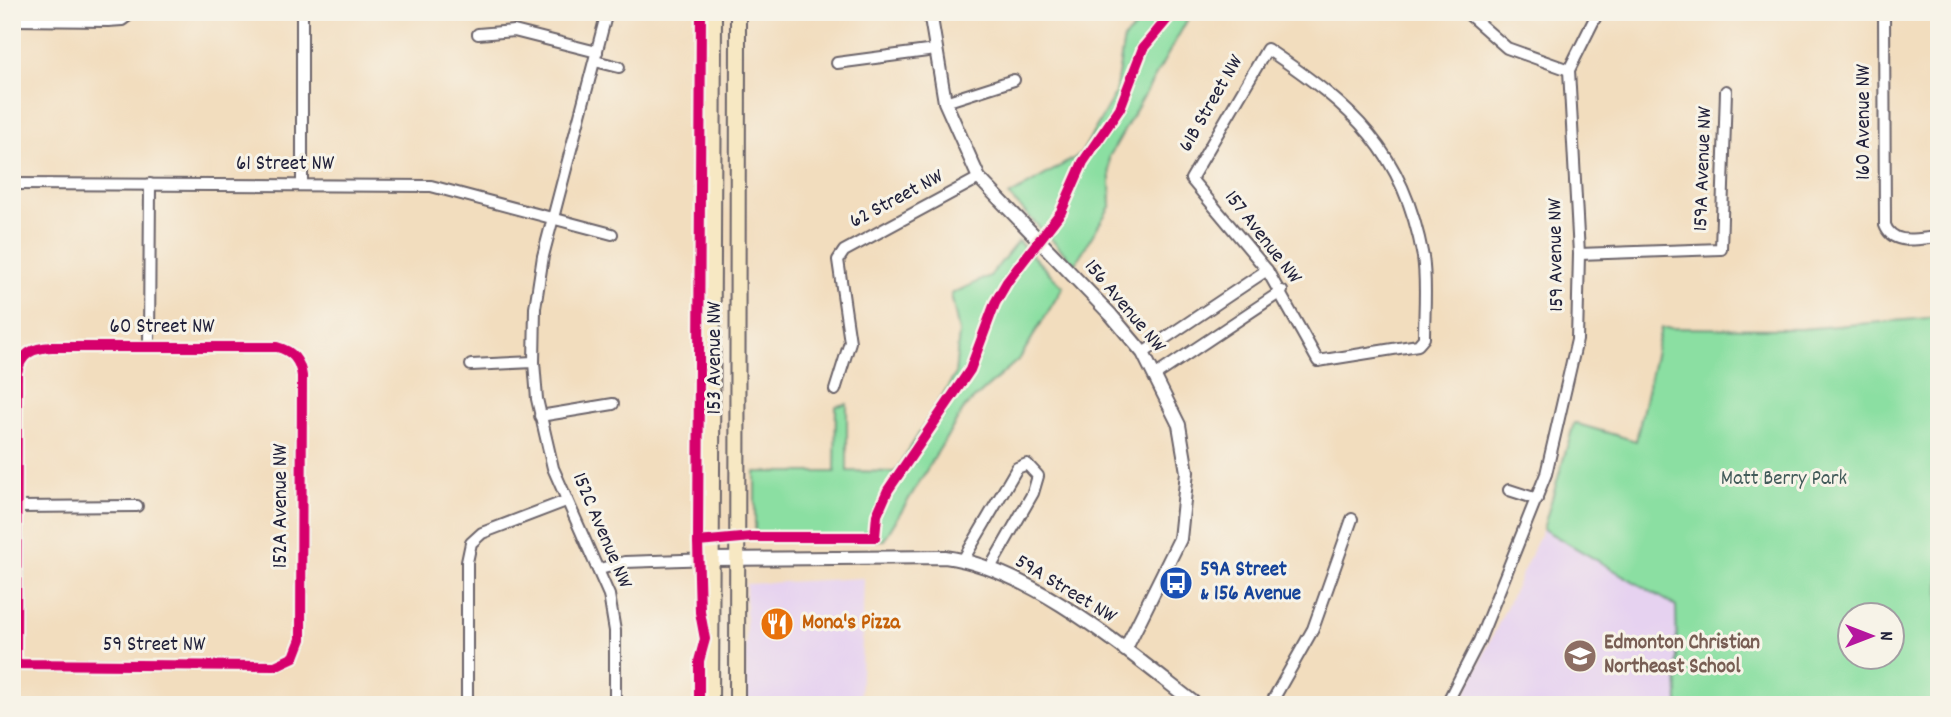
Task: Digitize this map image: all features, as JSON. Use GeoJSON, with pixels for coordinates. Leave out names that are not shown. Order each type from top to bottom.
{"type":"FeatureCollection","features":[{"type":"Feature","properties":{"kind":"main road","name":"153 Avenue NW"},"geometry":{"type":"LineString","coordinates":[[711,705],[715,12]]}},
{"type":"Feature","properties":{"kind":"main road","name":"153 Avenue NW"},"geometry":{"type":"LineString","coordinates":[[737,705],[738,12]]}},
{"type":"Feature","properties":{"kind":"street"},"geometry":{"type":"LineString","coordinates":[[302,12],[302,184]]}},
{"type":"Feature","properties":{"kind":"street","name":"152C Avenue NW"},"geometry":{"type":"LineString","coordinates":[[607,12],[537,290],[534,362],[540,416],[547,448],[566,501],[600,569],[613,614],[615,705]]}},
{"type":"Feature","properties":{"kind":"street","name":"156 Avenue NW"},"geometry":{"type":"LineString","coordinates":[[930,12],[945,102],[979,178],[1111,315],[1143,353],[1179,425],[1187,472],[1180,539],[1125,650]]}},
{"type":"Feature","properties":{"kind":"street"},"geometry":{"type":"LineString","coordinates":[[1466,12],[1507,48],[1569,70]]}},
{"type":"Feature","properties":{"kind":"street","name":"159 Avenue NW"},"geometry":{"type":"LineString","coordinates":[[1446,705],[1479,641],[1546,474],[1577,340],[1579,254],[1569,70],[1598,12]]}},
{"type":"Feature","properties":{"kind":"street","name":"160 Avenue NW"},"geometry":{"type":"LineString","coordinates":[[1884,12],[1885,225],[1887,232],[1896,239],[1939,237]]}},
{"type":"Feature","properties":{"kind":"street"},"geometry":{"type":"LineString","coordinates":[[12,20],[108,21],[131,14]]}},
{"type":"Feature","properties":{"kind":"street"},"geometry":{"type":"LineString","coordinates":[[478,34],[513,31],[596,56],[619,67]]}},
{"type":"Feature","properties":{"kind":"street","name":"61B Street NW"},"geometry":{"type":"LineString","coordinates":[[1191,179],[1267,49],[1328,90],[1370,133],[1405,188],[1423,259],[1424,338],[1418,345],[1318,361]]}},
{"type":"Feature","properties":{"kind":"street"},"geometry":{"type":"LineString","coordinates":[[837,63],[935,50]]}},
{"type":"Feature","properties":{"kind":"street"},"geometry":{"type":"LineString","coordinates":[[945,102],[1014,80]]}},
{"type":"Feature","properties":{"kind":"street","name":"159A Avenue NW"},"geometry":{"type":"LineString","coordinates":[[1579,254],[1721,249],[1726,91]]}},
{"type":"Feature","properties":{"kind":"street","name":"62 Street NW"},"geometry":{"type":"LineString","coordinates":[[835,390],[850,342],[838,260],[850,247],[979,178]]}},
{"type":"Feature","properties":{"kind":"street","name":"157 Avenue NW"},"geometry":{"type":"LineString","coordinates":[[1191,179],[1282,291],[1318,361]]}},
{"type":"Feature","properties":{"kind":"street","name":"61 Street NW"},"geometry":{"type":"LineString","coordinates":[[12,184],[431,186],[553,218]]}},
{"type":"Feature","properties":{"kind":"street"},"geometry":{"type":"LineString","coordinates":[[149,347],[150,184]]}},
{"type":"Feature","properties":{"kind":"street"},"geometry":{"type":"LineString","coordinates":[[553,218],[612,234]]}},
{"type":"Feature","properties":{"kind":"street"},"geometry":{"type":"LineString","coordinates":[[1143,353],[1267,270]]}},
{"type":"Feature","properties":{"kind":"street"},"geometry":{"type":"LineString","coordinates":[[1156,375],[1282,291]]}},
{"type":"Feature","properties":{"kind":"street","name":"60 Street NW"},"geometry":{"type":"LineString","coordinates":[[17,507],[17,373],[28,352],[43,348],[277,347],[294,356]]}},
{"type":"Feature","properties":{"kind":"street","name":"152A Avenue NW"},"geometry":{"type":"LineString","coordinates":[[293,657],[301,639],[302,390],[301,369],[294,356]]}},
{"type":"Feature","properties":{"kind":"street"},"geometry":{"type":"LineString","coordinates":[[471,365],[534,362]]}},
{"type":"Feature","properties":{"kind":"street"},"geometry":{"type":"LineString","coordinates":[[540,416],[613,404]]}},
{"type":"Feature","properties":{"kind":"street"},"geometry":{"type":"LineString","coordinates":[[963,560],[1017,468],[1027,464],[1038,476],[1033,493],[990,568]]}},
{"type":"Feature","properties":{"kind":"street"},"geometry":{"type":"LineString","coordinates":[[1509,491],[1537,499]]}},
{"type":"Feature","properties":{"kind":"street"},"geometry":{"type":"LineString","coordinates":[[467,705],[467,562],[471,543],[482,533],[566,501]]}},
{"type":"Feature","properties":{"kind":"street"},"geometry":{"type":"LineString","coordinates":[[14,664],[17,507],[137,506]]}},
{"type":"Feature","properties":{"kind":"street"},"geometry":{"type":"LineString","coordinates":[[1270,705],[1313,629],[1352,519]]}},
{"type":"Feature","properties":{"kind":"street","name":"59A Street NW"},"geometry":{"type":"LineString","coordinates":[[600,569],[625,562],[711,559],[963,560],[990,568],[1046,596],[1125,650],[1197,705]]}},
{"type":"Feature","properties":{"kind":"street","name":"59 Street NW"},"geometry":{"type":"LineString","coordinates":[[14,664],[275,666],[293,657]]}},
{"type":"Feature","properties":{"kind":"shaded area","name":"Edmonton Christian Northeast School"},"geometry":{"type":"Polygon","coordinates":[[[1543,529],[1676,606],[1678,705],[1460,705],[1543,529]]]}},
{"type":"Feature","properties":{"kind":"shaded area"},"geometry":{"type":"Polygon","coordinates":[[[864,578],[860,705],[746,705],[746,584],[864,578]]]}},
{"type":"Feature","properties":{"kind":"green space"},"geometry":{"type":"Polygon","coordinates":[[[1153,12],[1192,12],[1109,157],[1111,205],[1075,264],[1009,196],[1081,154],[1115,94],[1124,38],[1153,12]]]}},
{"type":"Feature","properties":{"kind":"green space"},"geometry":{"type":"Polygon","coordinates":[[[1018,241],[1063,287],[1020,358],[965,407],[884,540],[759,539],[755,536],[755,472],[835,472],[836,406],[847,404],[847,471],[895,472],[955,375],[959,332],[951,294],[990,276],[1018,241]]]}},
{"type":"Feature","properties":{"kind":"green space","name":"Matt Berry Park"},"geometry":{"type":"Polygon","coordinates":[[[1939,317],[1939,705],[1678,705],[1676,606],[1543,529],[1574,423],[1636,441],[1661,328],[1801,329],[1939,317]]]}},
{"type":"Feature","properties":{"kind":"cycle path"},"geometry":{"type":"LineString","coordinates":[[699,705],[699,661],[705,639],[700,612],[698,542],[701,12]]}},
{"type":"Feature","properties":{"kind":"cycle path"},"geometry":{"type":"LineString","coordinates":[[698,542],[752,537],[875,537],[877,515],[888,490],[970,370],[995,303],[1007,282],[1061,212],[1083,162],[1120,108],[1143,48],[1173,12]]}},
{"type":"Feature","properties":{"kind":"cycle path"},"geometry":{"type":"LineString","coordinates":[[12,664],[275,666],[294,657],[301,639],[302,376],[300,366],[291,354],[277,347],[52,347],[34,350],[25,356],[17,373],[16,664]]}},
{"type":"Feature","properties":{"kind":"place","name":"59A Street & 156 Avenue"},"geometry":{"type":"Point","coordinates":[1176,583]}},
{"type":"Feature","properties":{"kind":"place","name":"Mona's Pizza"},"geometry":{"type":"Point","coordinates":[777,624]}},
{"type":"Feature","properties":{"kind":"place","name":"Edmonton Christian Northeast School"},"geometry":{"type":"Point","coordinates":[1580,656]}}]}
